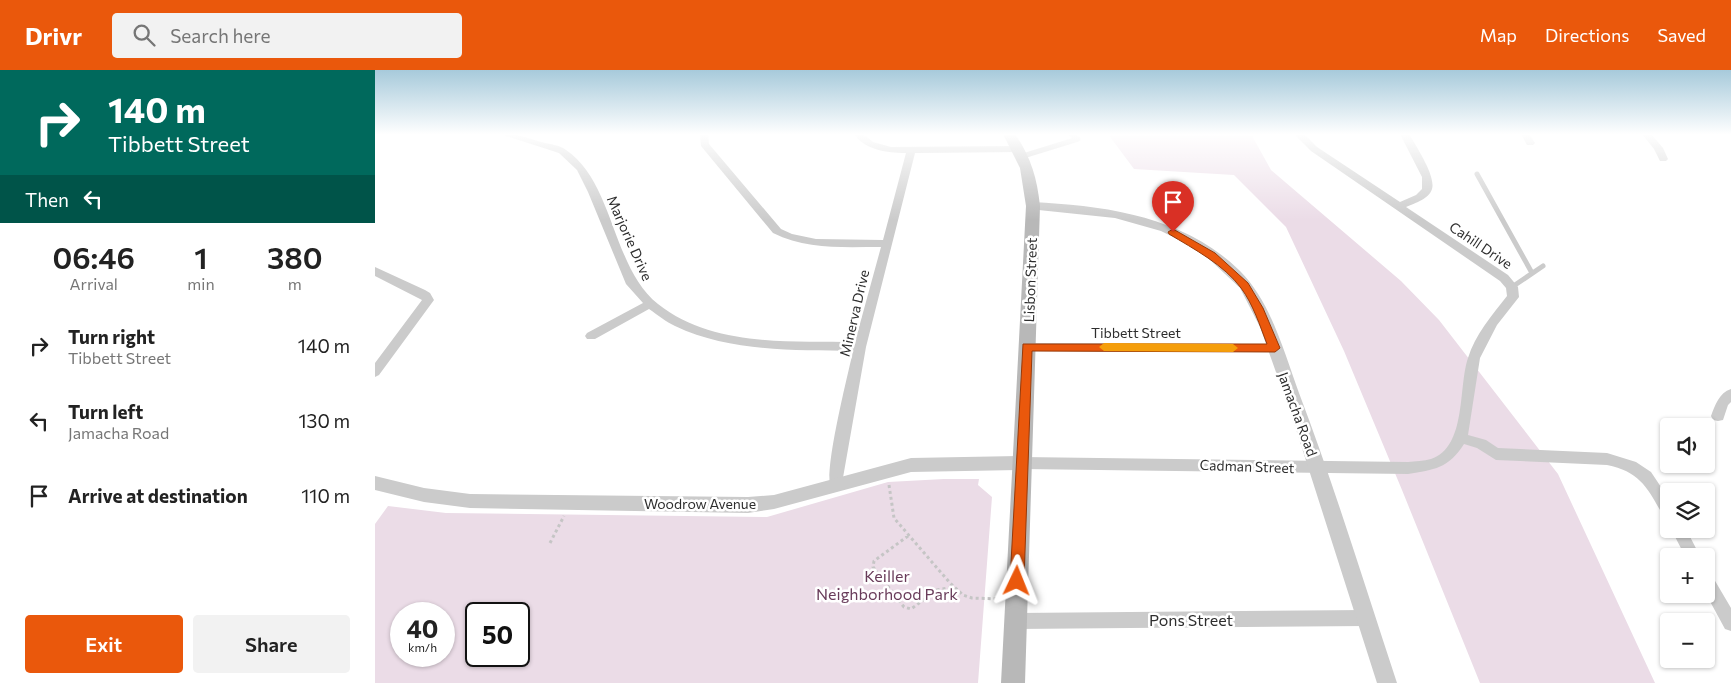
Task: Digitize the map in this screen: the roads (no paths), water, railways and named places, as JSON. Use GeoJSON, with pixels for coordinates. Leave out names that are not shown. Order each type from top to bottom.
{"type":"FeatureCollection","features":[{"type":"Feature","properties":{"kind":"main road","name":"Lisbon Street"},"geometry":{"type":"LineString","coordinates":[[1013,683],[1033,206],[1031,175],[1026,163]]}},
{"type":"Feature","properties":{"kind":"street","name":"Marjorie Drive"},"geometry":{"type":"LineString","coordinates":[[574,163],[581,169],[593,192],[632,284],[650,304],[663,314],[682,325],[743,343],[860,347]]}},
{"type":"Feature","properties":{"kind":"street"},"geometry":{"type":"LineString","coordinates":[[720,163],[777,231],[782,234],[795,239],[815,242],[886,243]]}},
{"type":"Feature","properties":{"kind":"street","name":"Minerva Drive"},"geometry":{"type":"LineString","coordinates":[[836,485],[837,465],[860,347],[908,163]]}},
{"type":"Feature","properties":{"kind":"street","name":"Cahill Drive"},"geometry":{"type":"LineString","coordinates":[[1333,163],[1504,278],[1512,287],[1513,297],[1492,323],[1474,358],[1461,438]]}},
{"type":"Feature","properties":{"kind":"street"},"geometry":{"type":"LineString","coordinates":[[1398,207],[1420,196],[1427,189],[1427,177],[1420,163]]}},
{"type":"Feature","properties":{"kind":"street","name":"Jamacha Road"},"geometry":{"type":"LineString","coordinates":[[1033,206],[1084,208],[1122,214],[1158,226],[1199,246],[1223,264],[1245,285],[1275,348],[1312,448],[1387,683]]}},
{"type":"Feature","properties":{"kind":"street"},"geometry":{"type":"LineString","coordinates":[[375,271],[421,293],[428,300],[375,372]]}},
{"type":"Feature","properties":{"kind":"street"},"geometry":{"type":"LineString","coordinates":[[591,336],[650,304]]}},
{"type":"Feature","properties":{"kind":"street","name":"Tibbett Street"},"geometry":{"type":"LineString","coordinates":[[1027,347],[1275,348]]}},
{"type":"Feature","properties":{"kind":"street"},"geometry":{"type":"LineString","coordinates":[[1718,416],[1722,403],[1731,394]]}},
{"type":"Feature","properties":{"kind":"street"},"geometry":{"type":"LineString","coordinates":[[1461,438],[1481,444],[1496,454],[1607,459],[1623,462],[1637,467],[1647,476],[1660,498]]}},
{"type":"Feature","properties":{"kind":"street","name":"Cadman Street"},"geometry":{"type":"LineString","coordinates":[[1022,463],[1130,463],[1317,468],[1421,467],[1443,459],[1457,446],[1461,438]]}},
{"type":"Feature","properties":{"kind":"street","name":"Woodrow Avenue"},"geometry":{"type":"LineString","coordinates":[[375,483],[424,496],[469,501],[748,505],[774,502],[911,465],[1022,463]]}},
{"type":"Feature","properties":{"kind":"street"},"geometry":{"type":"LineString","coordinates":[[1715,595],[1731,623]]}},
{"type":"Feature","properties":{"kind":"street","name":"Pons Street"},"geometry":{"type":"LineString","coordinates":[[1015,620],[1366,618]]}},
{"type":"Feature","properties":{"kind":"lane"},"geometry":{"type":"LineString","coordinates":[[1477,174],[1532,273]]}},
{"type":"Feature","properties":{"kind":"lane"},"geometry":{"type":"LineString","coordinates":[[1512,287],[1543,266]]}},
{"type":"Feature","properties":{"kind":"park label","name":"Keiller Neighborhood Park"},"geometry":{"type":"Point","coordinates":[887,584]}}]}
